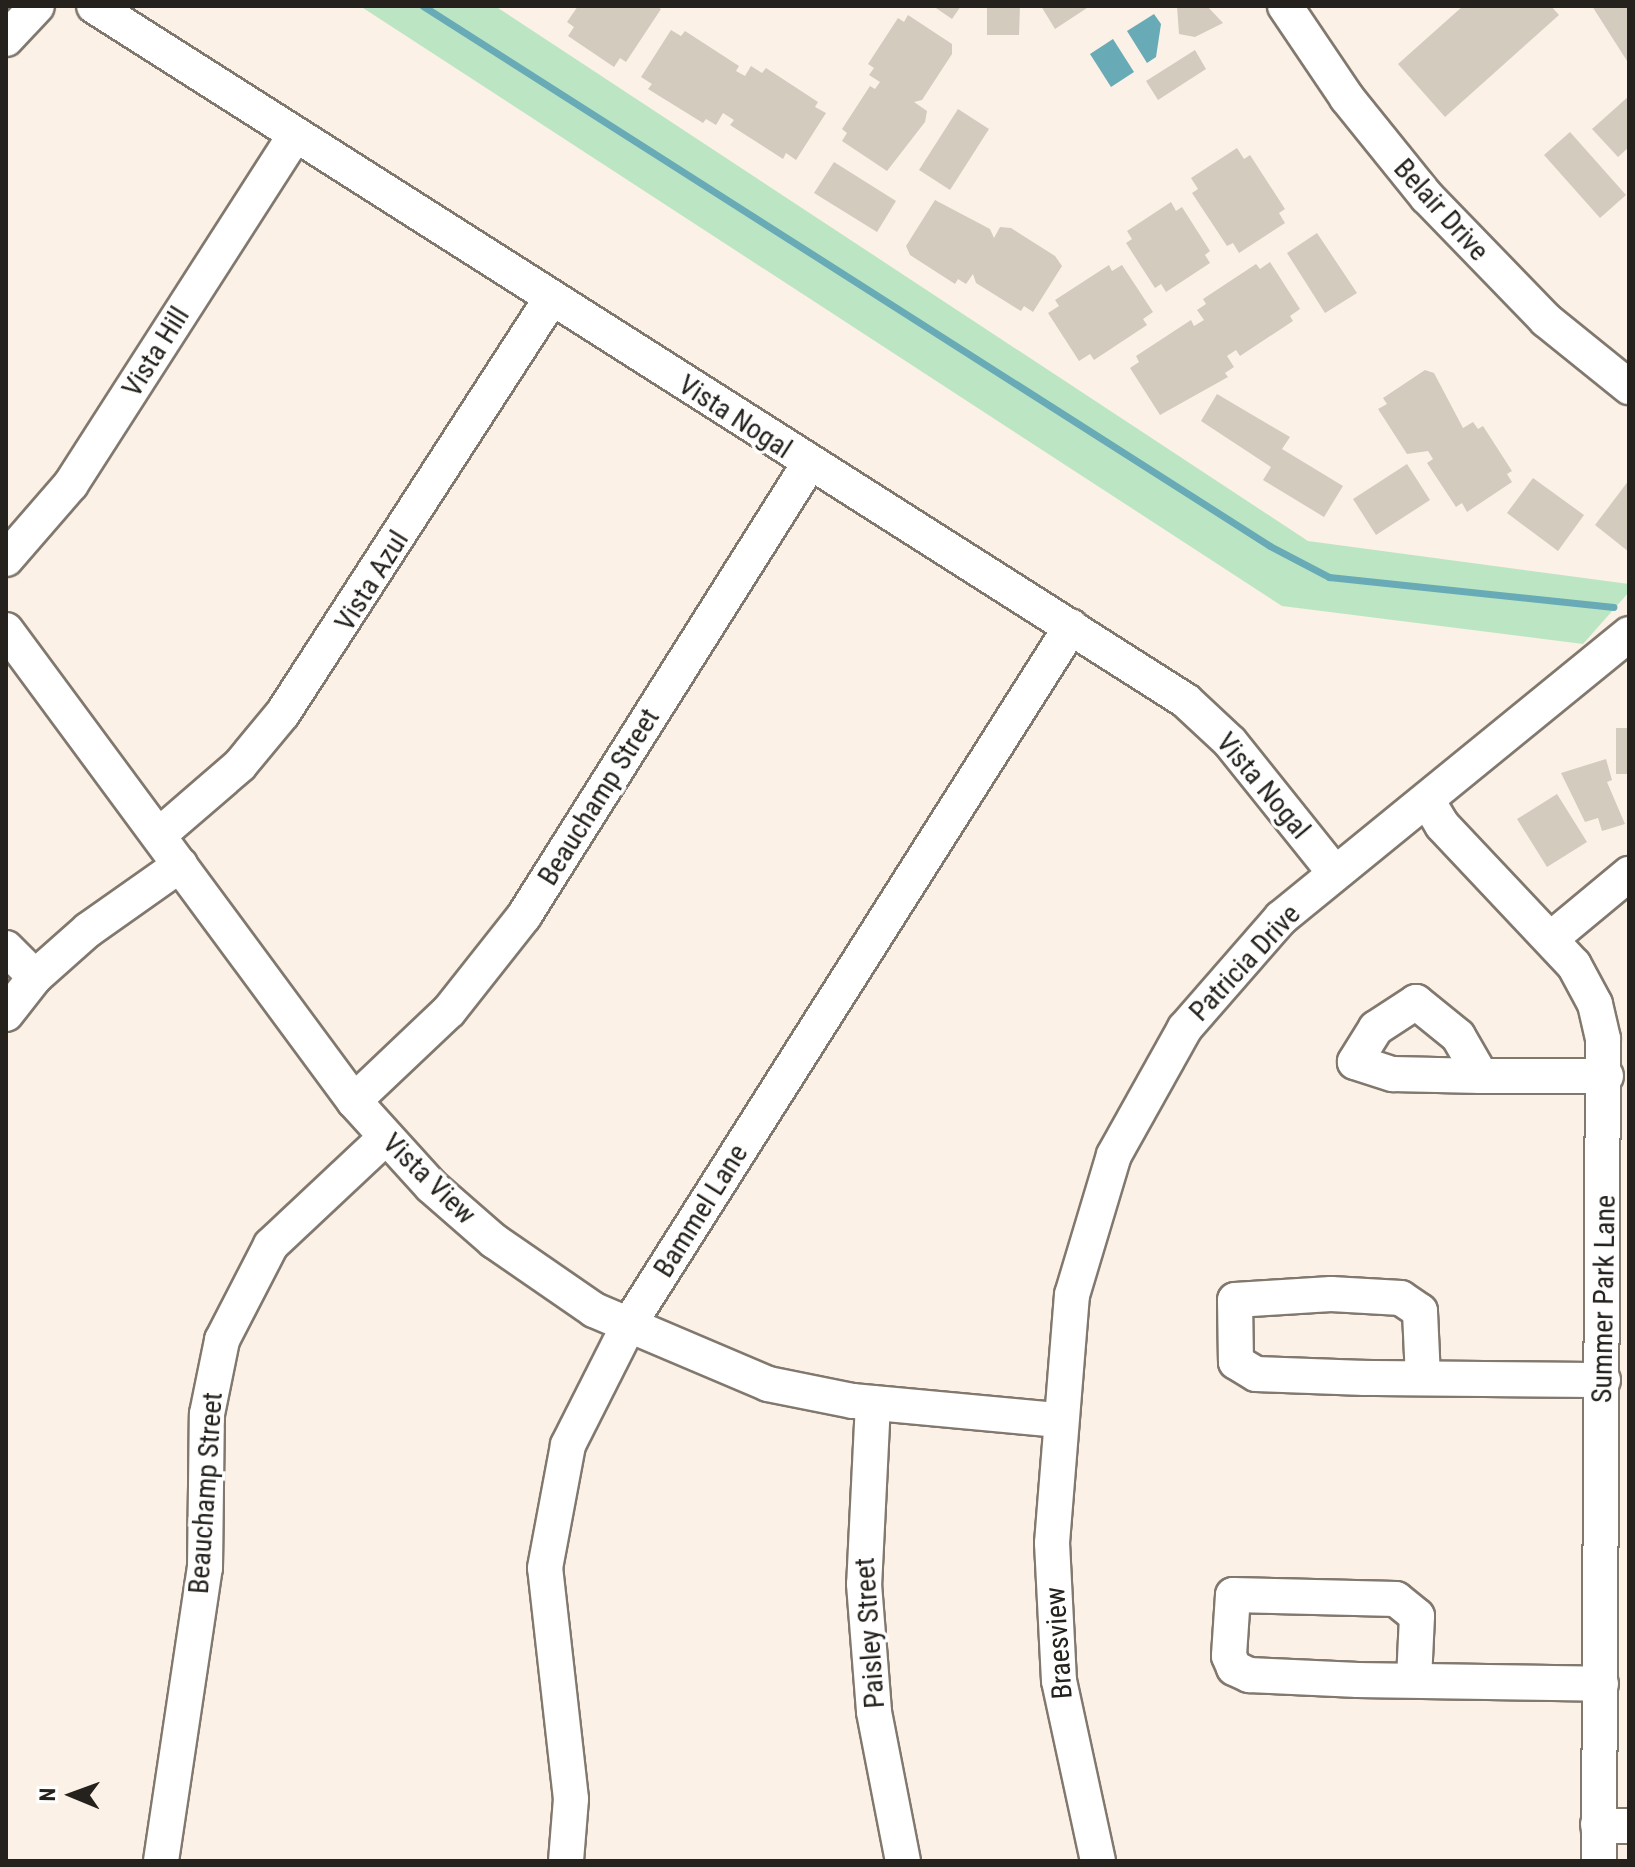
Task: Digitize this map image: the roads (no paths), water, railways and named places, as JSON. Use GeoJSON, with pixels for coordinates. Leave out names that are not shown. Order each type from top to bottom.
{"type":"FeatureCollection","features":[{"type":"Feature","properties":{"kind":"street"},"geometry":{"type":"LineString","coordinates":[[6,39],[37,6]]}},
{"type":"Feature","properties":{"kind":"street","name":"Vista Nogal"},"geometry":{"type":"LineString","coordinates":[[94,6],[809,464],[1071,627],[1210,723],[1335,873]]}},
{"type":"Feature","properties":{"kind":"street","name":"Belair Drive"},"geometry":{"type":"LineString","coordinates":[[1285,6],[1347,98],[1427,197],[1546,320],[1629,387]]}},
{"type":"Feature","properties":{"kind":"street","name":"Vista Hill"},"geometry":{"type":"LineString","coordinates":[[6,559],[71,484],[294,136]]}},
{"type":"Feature","properties":{"kind":"street","name":"Vista Azul"},"geometry":{"type":"LineString","coordinates":[[159,835],[240,765],[283,713],[551,299]]}},
{"type":"Feature","properties":{"kind":"street","name":"Beauchamp Street"},"geometry":{"type":"LineString","coordinates":[[354,1101],[449,1011],[524,916],[809,464]]}},
{"type":"Feature","properties":{"kind":"street","name":"Bammel Lane"},"geometry":{"type":"LineString","coordinates":[[566,1861],[571,1799],[546,1606],[547,1531],[568,1445],[628,1326],[1071,627]]}},
{"type":"Feature","properties":{"kind":"street","name":"Vista View"},"geometry":{"type":"LineString","coordinates":[[6,630],[354,1101],[385,1138],[494,1241],[628,1326],[768,1384],[873,1403],[1058,1420]]}},
{"type":"Feature","properties":{"kind":"street","name":"Patricia Drive"},"geometry":{"type":"LineString","coordinates":[[1058,1420],[1072,1295],[1090,1224],[1147,1090],[1231,970],[1335,873],[1629,634]]}},
{"type":"Feature","properties":{"kind":"street","name":"Summer Park Lane"},"geometry":{"type":"LineString","coordinates":[[1427,800],[1442,825],[1553,937],[1595,1004],[1606,1076],[1617,1218],[1603,1380],[1616,1522],[1601,1684],[1614,1826],[1599,1861]]}},
{"type":"Feature","properties":{"kind":"street"},"geometry":{"type":"LineString","coordinates":[[6,1014],[35,977],[180,865]]}},
{"type":"Feature","properties":{"kind":"street"},"geometry":{"type":"LineString","coordinates":[[1553,937],[1629,874]]}},
{"type":"Feature","properties":{"kind":"street"},"geometry":{"type":"LineString","coordinates":[[6,948],[35,977]]}},
{"type":"Feature","properties":{"kind":"street"},"geometry":{"type":"LineString","coordinates":[[1481,1076],[1606,1076]]}},
{"type":"Feature","properties":{"kind":"street","name":"Beauchamp Street"},"geometry":{"type":"LineString","coordinates":[[161,1861],[205,1568],[207,1414],[222,1340],[271,1245],[385,1138]]}},
{"type":"Feature","properties":{"kind":"street"},"geometry":{"type":"LineString","coordinates":[[1423,1378],[1420,1311],[1401,1298],[1287,1294],[1235,1300],[1233,1350],[1244,1370],[1423,1378],[1603,1380]]}},
{"type":"Feature","properties":{"kind":"street","name":"Paisley Street"},"geometry":{"type":"LineString","coordinates":[[873,1403],[864,1584],[874,1712],[903,1861]]}},
{"type":"Feature","properties":{"kind":"street","name":"Braesview"},"geometry":{"type":"LineString","coordinates":[[1058,1420],[1052,1543],[1059,1681],[1098,1861]]}},
{"type":"Feature","properties":{"kind":"street"},"geometry":{"type":"LineString","coordinates":[[1414,1680],[1417,1616],[1396,1599],[1233,1595],[1229,1643],[1234,1668],[1249,1675],[1414,1680],[1601,1684]]}},
{"type":"Feature","properties":{"kind":"water"},"geometry":{"type":"Polygon","coordinates":[[[1154,14],[1161,24],[1156,57],[1147,63],[1127,31],[1154,14]]]}},
{"type":"Feature","properties":{"kind":"water"},"geometry":{"type":"Polygon","coordinates":[[[1113,39],[1134,72],[1111,87],[1090,54],[1113,39]]]}},
{"type":"Feature","properties":{"kind":"waterway"},"geometry":{"type":"LineString","coordinates":[[423,6],[1270,546],[1329,577],[1613,607]]}}]}
